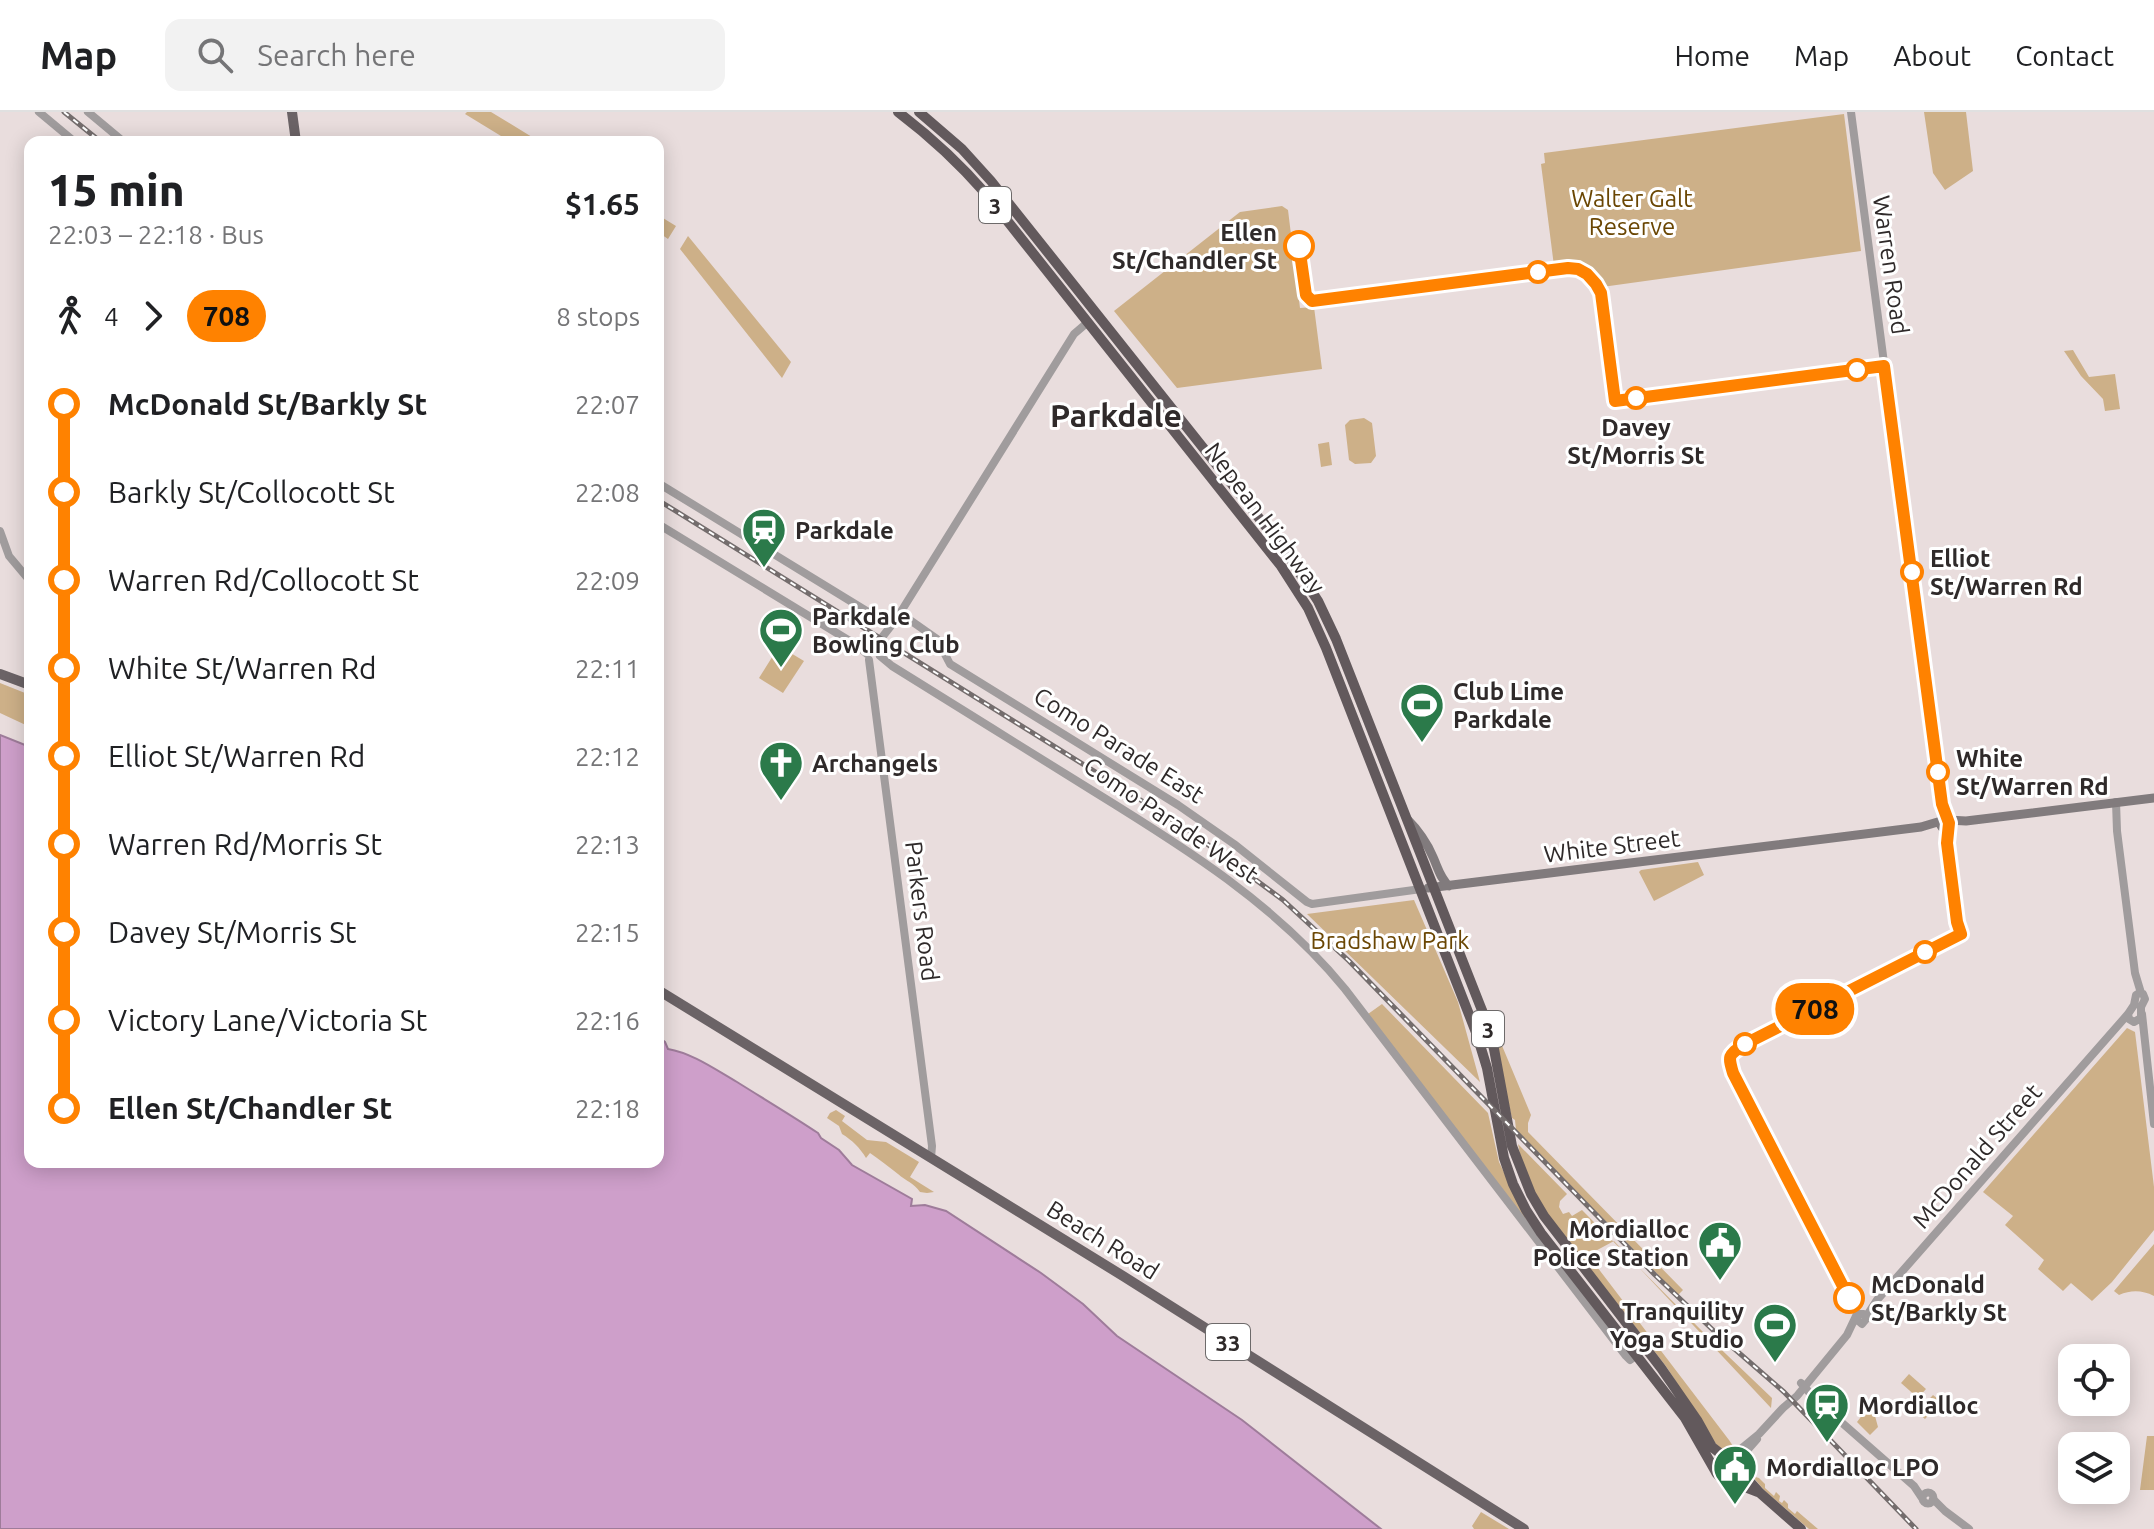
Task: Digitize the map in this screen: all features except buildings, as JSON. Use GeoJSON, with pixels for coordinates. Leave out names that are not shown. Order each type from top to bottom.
{"type":"FeatureCollection","features":[{"type":"Feature","properties":{"kind":"highway","name":"Nepean Highway"},"geometry":{"type":"LineString","coordinates":[[898,112],[929,136],[974,179],[1288,576],[1317,626],[1477,1035],[1513,1184],[1526,1210],[1580,1273]]}},
{"type":"Feature","properties":{"kind":"highway","name":"Nepean Highway"},"geometry":{"type":"LineString","coordinates":[[919,112],[982,170],[1299,569],[1324,612],[1485,1018],[1514,1151],[1525,1183],[1580,1273]]}},
{"type":"Feature","properties":{"kind":"highway"},"geometry":{"type":"LineString","coordinates":[[1088,322],[1098,315]]}},
{"type":"Feature","properties":{"kind":"highway"},"geometry":{"type":"LineString","coordinates":[[1345,697],[1349,690],[1350,674]]}},
{"type":"Feature","properties":{"kind":"highway"},"geometry":{"type":"LineString","coordinates":[[1352,715],[1359,697]]}},
{"type":"Feature","properties":{"kind":"highway"},"geometry":{"type":"LineString","coordinates":[[1406,852],[1418,847]]}},
{"type":"Feature","properties":{"kind":"highway","name":"3"},"geometry":{"type":"LineString","coordinates":[[1580,1273],[1631,1355],[1687,1420],[1719,1475],[1760,1493]]}},
{"type":"Feature","properties":{"kind":"highway","name":"3"},"geometry":{"type":"LineString","coordinates":[[1580,1273],[1644,1345],[1681,1396],[1712,1447],[1731,1461],[1760,1493],[1801,1529]]}},
{"type":"Feature","properties":{"kind":"highway"},"geometry":{"type":"LineString","coordinates":[[1631,1355],[1644,1345]]}},
{"type":"Feature","properties":{"kind":"highway"},"geometry":{"type":"LineString","coordinates":[[1731,1461],[1734,1472],[1731,1476],[1719,1475],[1715,1469],[1717,1463],[1731,1461]]}},
{"type":"Feature","properties":{"kind":"main road"},"geometry":{"type":"LineString","coordinates":[[292,112],[295,136]]}},
{"type":"Feature","properties":{"kind":"main road"},"geometry":{"type":"LineString","coordinates":[[0,674],[24,683]]}},
{"type":"Feature","properties":{"kind":"main road","name":"White Street"},"geometry":{"type":"LineString","coordinates":[[1421,889],[2154,798]]}},
{"type":"Feature","properties":{"kind":"main road"},"geometry":{"type":"LineString","coordinates":[[1407,819],[1417,828],[1432,853],[1441,877],[1451,886],[1442,907]]}},
{"type":"Feature","properties":{"kind":"main road","name":"Beach Road"},"geometry":{"type":"LineString","coordinates":[[664,994],[1123,1276],[1524,1529]]}},
{"type":"Feature","properties":{"kind":"street"},"geometry":{"type":"LineString","coordinates":[[39,112],[68,136]]}},
{"type":"Feature","properties":{"kind":"street"},"geometry":{"type":"LineString","coordinates":[[88,112],[117,136]]}},
{"type":"Feature","properties":{"kind":"street","name":"Warren Road"},"geometry":{"type":"LineString","coordinates":[[1851,112],[1945,823]]}},
{"type":"Feature","properties":{"kind":"street"},"geometry":{"type":"LineString","coordinates":[[873,657],[1066,347],[1077,330],[1088,322]]}},
{"type":"Feature","properties":{"kind":"street"},"geometry":{"type":"LineString","coordinates":[[664,487],[891,626]]}},
{"type":"Feature","properties":{"kind":"street","name":"Como Parade West"},"geometry":{"type":"LineString","coordinates":[[664,528],[1188,850],[1290,931],[1338,980],[1508,1203],[1631,1355]]}},
{"type":"Feature","properties":{"kind":"street"},"geometry":{"type":"LineString","coordinates":[[0,531],[9,556],[24,574]]}},
{"type":"Feature","properties":{"kind":"street","name":"Como Parade East"},"geometry":{"type":"LineString","coordinates":[[898,615],[937,639],[950,664],[1178,805],[1234,844],[1304,900]]}},
{"type":"Feature","properties":{"kind":"street","name":"Parkers Road"},"geometry":{"type":"LineString","coordinates":[[873,657],[931,1158]]}},
{"type":"Feature","properties":{"kind":"street"},"geometry":{"type":"LineString","coordinates":[[2114,802],[2138,996],[2131,1019],[2139,1026],[2143,1037]]}},
{"type":"Feature","properties":{"kind":"street","name":"White Street"},"geometry":{"type":"LineString","coordinates":[[1304,900],[1312,904],[1421,889]]}},
{"type":"Feature","properties":{"kind":"street"},"geometry":{"type":"LineString","coordinates":[[2138,996],[2145,998],[2141,1007],[2143,1037],[2154,1124]]}},
{"type":"Feature","properties":{"kind":"street","name":"McDonald Street"},"geometry":{"type":"LineString","coordinates":[[1731,1461],[1786,1405],[2108,1039],[2131,1019],[2140,1020],[2142,1014]]}},
{"type":"Feature","properties":{"kind":"street"},"geometry":{"type":"LineString","coordinates":[[1801,1387],[1966,1529]]}},
{"type":"Feature","properties":{"kind":"green space"},"geometry":{"type":"Polygon","coordinates":[[[491,112],[530,136],[501,136],[465,114],[491,112]]]}},
{"type":"Feature","properties":{"kind":"green space"},"geometry":{"type":"Polygon","coordinates":[[[1924,112],[1966,112],[1973,171],[1945,190],[1933,173],[1924,112]]]}},
{"type":"Feature","properties":{"kind":"green space","name":"Walter Galt Reserve"},"geometry":{"type":"Polygon","coordinates":[[[1844,114],[1861,251],[1602,287],[1593,275],[1582,268],[1554,266],[1541,164],[1545,163],[1544,153],[1844,114]]]}},
{"type":"Feature","properties":{"kind":"green space"},"geometry":{"type":"Polygon","coordinates":[[[1282,206],[1288,210],[1300,308],[1314,307],[1322,369],[1177,388],[1114,311],[1240,212],[1282,206]]]}},
{"type":"Feature","properties":{"kind":"green space"},"geometry":{"type":"Polygon","coordinates":[[[664,219],[676,226],[668,239],[664,236],[664,219]]]}},
{"type":"Feature","properties":{"kind":"green space"},"geometry":{"type":"Polygon","coordinates":[[[688,236],[791,362],[782,378],[680,249],[688,236]]]}},
{"type":"Feature","properties":{"kind":"green space"},"geometry":{"type":"Polygon","coordinates":[[[2073,350],[2089,377],[2115,374],[2120,409],[2105,411],[2103,399],[2081,376],[2064,351],[2073,350]]]}},
{"type":"Feature","properties":{"kind":"green space"},"geometry":{"type":"Polygon","coordinates":[[[1364,418],[1372,423],[1376,456],[1371,463],[1355,464],[1349,460],[1345,425],[1350,420],[1364,418]]]}},
{"type":"Feature","properties":{"kind":"green space"},"geometry":{"type":"Polygon","coordinates":[[[1329,442],[1332,465],[1321,467],[1318,444],[1329,442]]]}},
{"type":"Feature","properties":{"kind":"green space","name":"Parkdale Bowling Club"},"geometry":{"type":"Polygon","coordinates":[[[779,646],[804,661],[783,693],[759,678],[779,646]]]}},
{"type":"Feature","properties":{"kind":"green space"},"geometry":{"type":"Polygon","coordinates":[[[0,683],[24,693],[24,724],[0,713],[0,683]]]}},
{"type":"Feature","properties":{"kind":"green space"},"geometry":{"type":"Polygon","coordinates":[[[1698,862],[1704,875],[1654,901],[1639,872],[1641,870],[1698,862]]]}},
{"type":"Feature","properties":{"kind":"green space","name":"Bradshaw Park"},"geometry":{"type":"Polygon","coordinates":[[[1414,900],[1458,1002],[1480,1082],[1307,914],[1414,900]]]}},
{"type":"Feature","properties":{"kind":"green space"},"geometry":{"type":"Polygon","coordinates":[[[1382,1004],[1488,1113],[1499,1162],[1528,1223],[1368,1014],[1382,1004]]]}},
{"type":"Feature","properties":{"kind":"green space"},"geometry":{"type":"Polygon","coordinates":[[[1485,1005],[1531,1115],[1528,1132],[1683,1290],[1678,1295],[1516,1130],[1485,1005]]]}},
{"type":"Feature","properties":{"kind":"green space"},"geometry":{"type":"Polygon","coordinates":[[[2127,1028],[2135,1032],[2154,1187],[2154,1230],[2112,1282],[2092,1301],[2071,1283],[2063,1291],[2038,1269],[2044,1260],[2005,1225],[2013,1216],[1983,1192],[2127,1028]]]}},
{"type":"Feature","properties":{"kind":"green space"},"geometry":{"type":"Polygon","coordinates":[[[836,1110],[845,1116],[842,1121],[867,1140],[886,1142],[919,1162],[910,1177],[934,1192],[920,1192],[870,1153],[866,1158],[856,1144],[842,1134],[839,1126],[827,1118],[836,1110]]]}},
{"type":"Feature","properties":{"kind":"green space"},"geometry":{"type":"Polygon","coordinates":[[[1518,1144],[1567,1194],[1560,1201],[1563,1214],[1569,1212],[1572,1216],[1582,1210],[1613,1241],[1588,1255],[1729,1440],[1733,1450],[1725,1453],[1717,1445],[1665,1365],[1548,1215],[1529,1181],[1518,1144]]]}},
{"type":"Feature","properties":{"kind":"green space"},"geometry":{"type":"Polygon","coordinates":[[[2154,1244],[2154,1296],[2136,1291],[2119,1295],[2114,1291],[2154,1244]]]}},
{"type":"Feature","properties":{"kind":"green space"},"geometry":{"type":"Polygon","coordinates":[[[1637,1265],[1772,1398],[1771,1408],[1637,1265]]]}},
{"type":"Feature","properties":{"kind":"green space"},"geometry":{"type":"Polygon","coordinates":[[[1909,1374],[1926,1389],[1918,1398],[1901,1383],[1909,1374]]]}},
{"type":"Feature","properties":{"kind":"green space"},"geometry":{"type":"Polygon","coordinates":[[[1933,1395],[1947,1406],[1945,1409],[1939,1404],[1925,1419],[1917,1412],[1933,1395]]]}},
{"type":"Feature","properties":{"kind":"green space"},"geometry":{"type":"Polygon","coordinates":[[[1866,1410],[1875,1416],[1878,1427],[1870,1435],[1857,1422],[1866,1410]]]}},
{"type":"Feature","properties":{"kind":"green space"},"geometry":{"type":"Polygon","coordinates":[[[2147,1436],[2154,1436],[2154,1490],[2140,1490],[2147,1436]]]}},
{"type":"Feature","properties":{"kind":"green space"},"geometry":{"type":"Polygon","coordinates":[[[1752,1476],[1759,1478],[1774,1496],[1776,1492],[1780,1496],[1779,1501],[1782,1503],[1784,1500],[1795,1514],[1797,1511],[1818,1529],[1809,1529],[1752,1476]]]}},
{"type":"Feature","properties":{"kind":"green space"},"geometry":{"type":"Polygon","coordinates":[[[1481,1512],[1509,1529],[1474,1529],[1472,1526],[1481,1512]]]}},
{"type":"Feature","properties":{"kind":"shaded area"},"geometry":{"type":"Polygon","coordinates":[[[0,735],[24,745],[24,1168],[664,1168],[664,1041],[668,1049],[712,1067],[818,1133],[852,1165],[912,1199],[911,1206],[925,1205],[946,1211],[1041,1273],[1083,1304],[1117,1336],[1242,1420],[1381,1529],[0,1529],[0,735]]]}},
{"type":"Feature","properties":{"kind":"railway"},"geometry":{"type":"LineString","coordinates":[[64,112],[94,136]]}},
{"type":"Feature","properties":{"kind":"railway"},"geometry":{"type":"LineString","coordinates":[[664,504],[1184,827],[1283,900],[1349,961],[1655,1275],[1784,1392],[1916,1529]]}},
{"type":"Feature","properties":{"kind":"bus line","name":"708"},"geometry":{"type":"LineString","coordinates":[[1299,246],[1306,295],[1312,301],[1568,268],[1583,272],[1594,280],[1602,296],[1615,401],[1884,366],[1942,804],[1949,823],[1947,843],[1961,934],[1743,1045],[1729,1058],[1733,1073],[1849,1298]]}},
{"type":"Feature","properties":{"kind":"place","name":"Ellen St/Chandler St"},"geometry":{"type":"Point","coordinates":[1299,246]}},
{"type":"Feature","properties":{"kind":"place","name":"Davey St/Morris St"},"geometry":{"type":"Point","coordinates":[1636,398]}},
{"type":"Feature","properties":{"kind":"place","name":"Parkdale"},"geometry":{"type":"Point","coordinates":[764,569]}},
{"type":"Feature","properties":{"kind":"place","name":"Elliot St/Warren Rd"},"geometry":{"type":"Point","coordinates":[1912,572]}},
{"type":"Feature","properties":{"kind":"place","name":"Parkdale Bowling Club"},"geometry":{"type":"Point","coordinates":[781,669]}},
{"type":"Feature","properties":{"kind":"place","name":"Club Lime Parkdale"},"geometry":{"type":"Point","coordinates":[1422,744]}},
{"type":"Feature","properties":{"kind":"place","name":"White St/Warren Rd"},"geometry":{"type":"Point","coordinates":[1938,772]}},
{"type":"Feature","properties":{"kind":"place","name":"Archangels"},"geometry":{"type":"Point","coordinates":[781,802]}},
{"type":"Feature","properties":{"kind":"place","name":"Mordialloc Police Station"},"geometry":{"type":"Point","coordinates":[1720,1282]}},
{"type":"Feature","properties":{"kind":"place","name":"McDonald St/Barkly St"},"geometry":{"type":"Point","coordinates":[1849,1298]}},
{"type":"Feature","properties":{"kind":"place","name":"Tranquility Yoga Studio"},"geometry":{"type":"Point","coordinates":[1775,1364]}},
{"type":"Feature","properties":{"kind":"place","name":"Mordialloc"},"geometry":{"type":"Point","coordinates":[1827,1444]}},
{"type":"Feature","properties":{"kind":"place","name":"Mordialloc LPO"},"geometry":{"type":"Point","coordinates":[1735,1506]}},
{"type":"Feature","properties":{"kind":"district","name":"Parkdale"},"geometry":{"type":"Point","coordinates":[1116,415]}}]}
